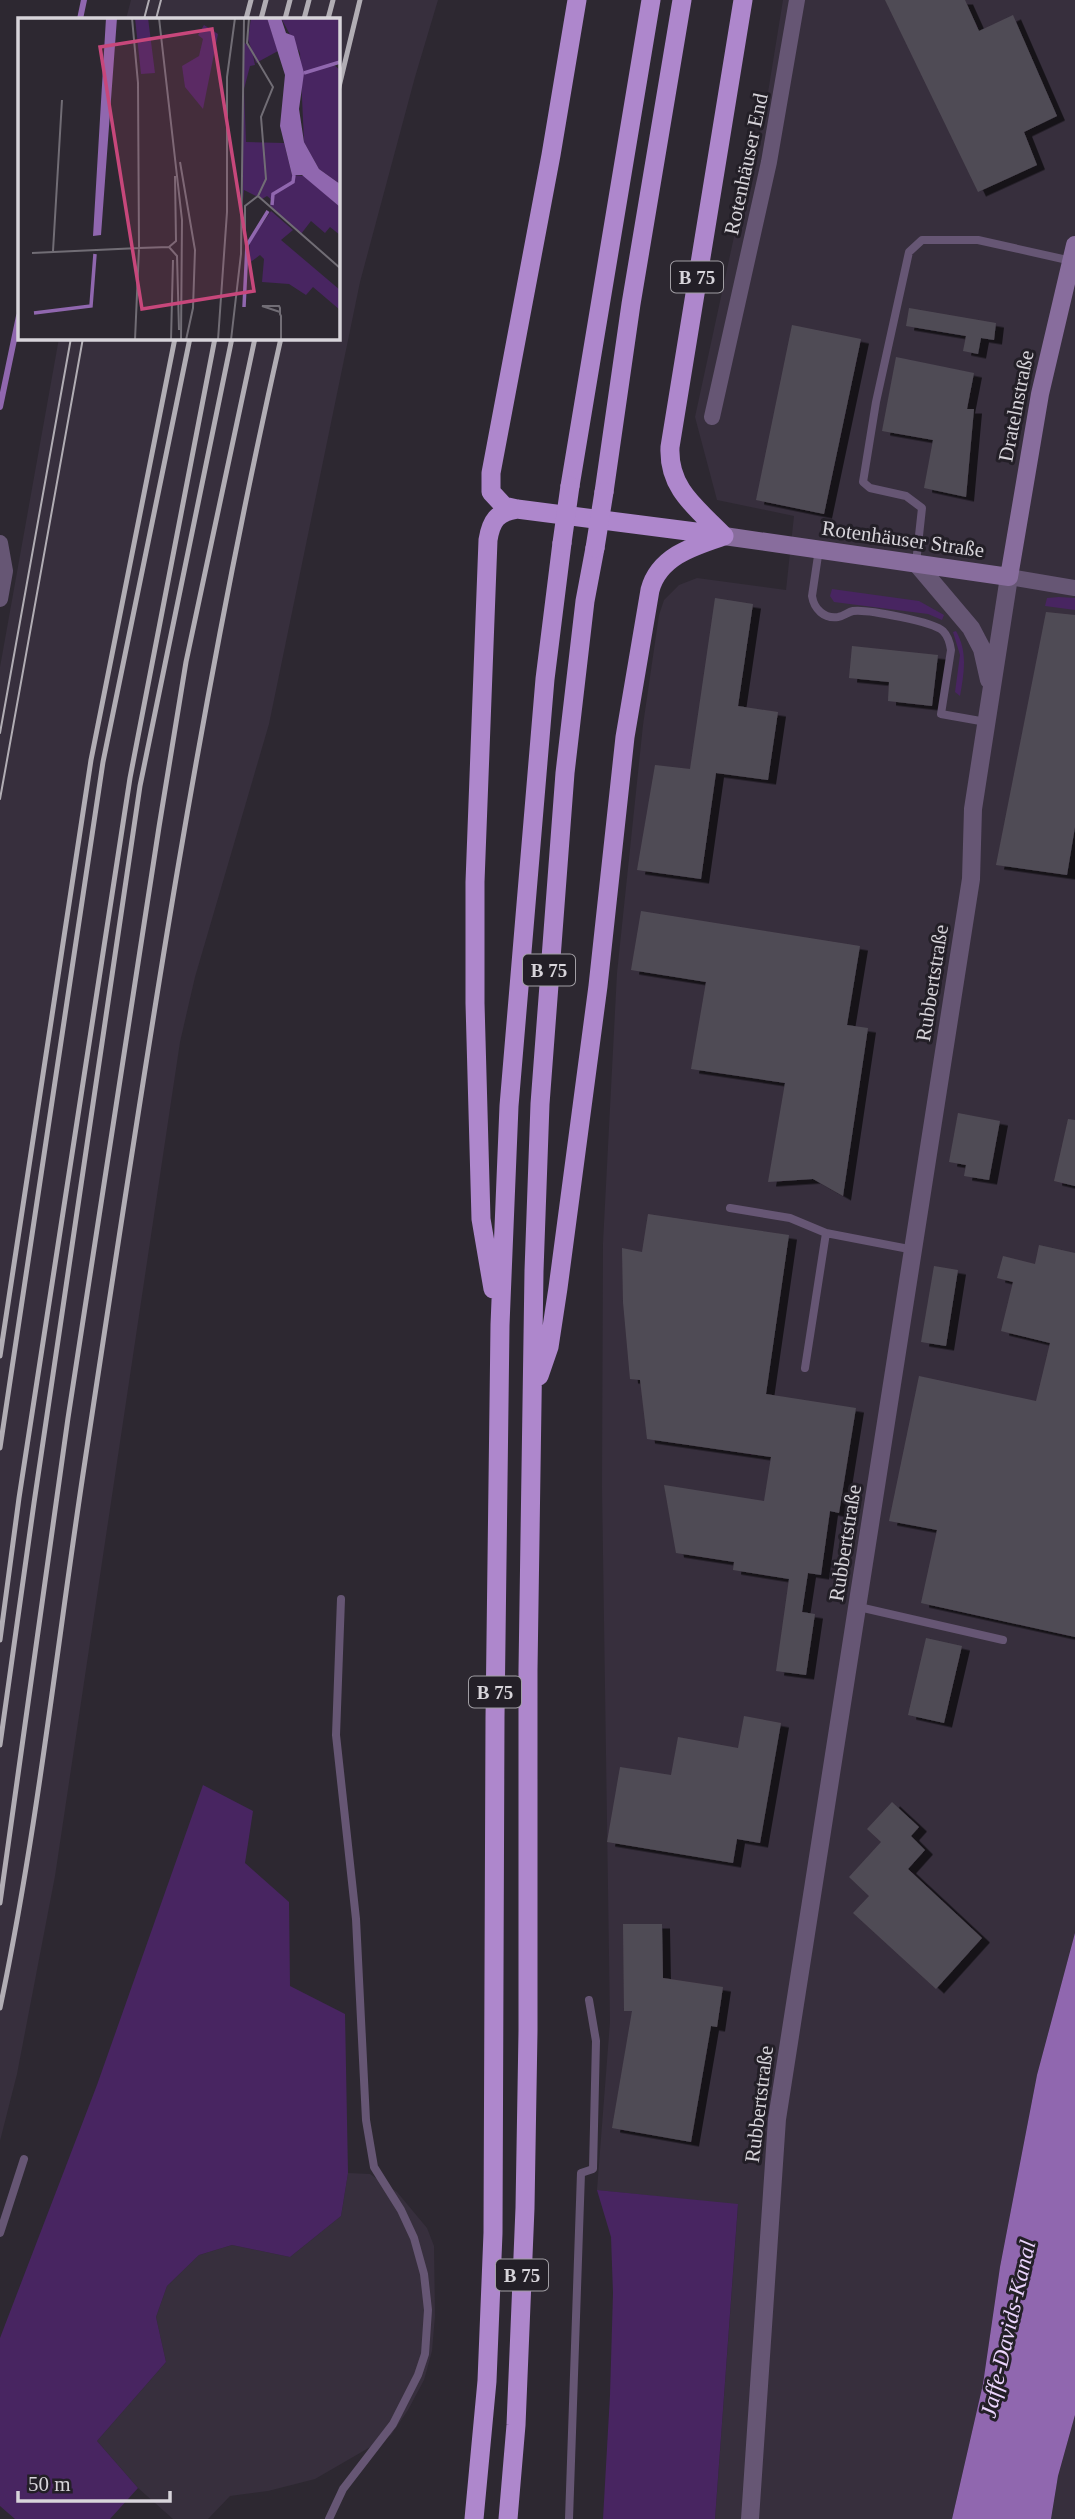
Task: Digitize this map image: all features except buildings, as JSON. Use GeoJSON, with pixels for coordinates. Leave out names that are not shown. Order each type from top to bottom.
{"type":"FeatureCollection","features":[{"type":"Feature","properties":{"kind":"highway"},"geometry":{"type":"LineString","coordinates":[[577,0],[490,487],[493,496],[504,506],[517,509],[724,536]]}},
{"type":"Feature","properties":{"kind":"highway","name":"B 75"},"geometry":{"type":"LineString","coordinates":[[474,2519],[487,2381],[493,2233],[500,1325],[510,1093],[545,679],[569,486],[651,0]]}},
{"type":"Feature","properties":{"kind":"highway","name":"B 75"},"geometry":{"type":"LineString","coordinates":[[508,2519],[516,2425],[526,2194],[528,1670],[534,1271],[539,1132],[552,934],[565,773],[585,601],[682,0]]}},
{"type":"Feature","properties":{"kind":"highway","name":"B 75"},"geometry":{"type":"LineString","coordinates":[[534,1394],[549,1347],[558,1288],[598,986],[625,737],[648,599],[654,579],[670,559],[689,548],[724,536],[677,486],[670,468],[670,447],[743,0]]}},
{"type":"Feature","properties":{"kind":"highway"},"geometry":{"type":"LineString","coordinates":[[500,1325],[481,1219],[475,1003],[475,883],[488,540],[495,518],[502,512],[517,509]]}},
{"type":"Feature","properties":{"kind":"main road","name":"Dratelnstraße"},"geometry":{"type":"LineString","coordinates":[[1009,577],[1040,394],[1073,253]]}},
{"type":"Feature","properties":{"kind":"main road","name":"Rotenhäuser Straße"},"geometry":{"type":"LineString","coordinates":[[724,536],[1009,577]]}},
{"type":"Feature","properties":{"kind":"street","name":"Rotenhäuser End"},"geometry":{"type":"LineString","coordinates":[[712,418],[769,162],[797,0]]}},
{"type":"Feature","properties":{"kind":"street"},"geometry":{"type":"LineString","coordinates":[[0,543],[5,571],[0,598]]}},
{"type":"Feature","properties":{"kind":"street"},"geometry":{"type":"LineString","coordinates":[[916,564],[971,628],[982,649],[991,690]]}},
{"type":"Feature","properties":{"kind":"street","name":"Rotenhäuser Straße"},"geometry":{"type":"LineString","coordinates":[[1009,577],[1075,588]]}},
{"type":"Feature","properties":{"kind":"street","name":"Rubbertstraße"},"geometry":{"type":"LineString","coordinates":[[750,2519],[777,2119],[971,879],[973,809],[1009,577]]}},
{"type":"Feature","properties":{"kind":"lane"},"geometry":{"type":"LineString","coordinates":[[916,564],[922,508],[906,496],[870,488],[863,482],[876,402],[909,252],[922,240],[978,240],[1073,253]]}},
{"type":"Feature","properties":{"kind":"lane"},"geometry":{"type":"LineString","coordinates":[[819,550],[812,596],[813,603],[820,612],[834,617],[855,611],[927,622],[942,630],[949,640],[951,650],[942,714],[986,722]]}},
{"type":"Feature","properties":{"kind":"lane"},"geometry":{"type":"LineString","coordinates":[[730,1208],[797,1220],[826,1233],[914,1250]]}},
{"type":"Feature","properties":{"kind":"lane"},"geometry":{"type":"LineString","coordinates":[[805,1368],[826,1233]]}},
{"type":"Feature","properties":{"kind":"lane"},"geometry":{"type":"LineString","coordinates":[[330,2519],[343,2489],[393,2424],[418,2375],[425,2354],[428,2310],[424,2274],[414,2238],[401,2210],[374,2167],[366,2120],[356,1919],[336,1735],[341,1599]]}},
{"type":"Feature","properties":{"kind":"lane"},"geometry":{"type":"LineString","coordinates":[[859,1607],[1003,1640]]}},
{"type":"Feature","properties":{"kind":"lane"},"geometry":{"type":"LineString","coordinates":[[569,2519],[581,2173],[593,2169],[596,2041],[589,2000]]}},
{"type":"Feature","properties":{"kind":"lane"},"geometry":{"type":"LineString","coordinates":[[0,2234],[24,2159]]}},
{"type":"Feature","properties":{"kind":"shaded area"},"geometry":{"type":"Polygon","coordinates":[[[131,0],[438,0],[360,282],[269,724],[195,977],[180,1042],[55,1876],[17,2074],[0,2141],[0,667],[59,340],[340,340],[340,18],[126,18],[131,0]]]}},
{"type":"Feature","properties":{"kind":"shaded area"},"geometry":{"type":"Polygon","coordinates":[[[783,0],[1075,0],[1075,1933],[1037,2075],[1000,2267],[983,2384],[952,2519],[715,2519],[738,2205],[597,2190],[610,2022],[602,1487],[603,1243],[617,973],[643,725],[659,615],[664,600],[679,585],[697,578],[786,590],[794,516],[717,500],[695,417],[740,209],[764,117],[783,0]]]}},
{"type":"Feature","properties":{"kind":"shaded area"},"geometry":{"type":"Polygon","coordinates":[[[832,589],[919,601],[944,615],[942,620],[928,614],[834,602],[830,596],[832,589]]]}},
{"type":"Feature","properties":{"kind":"shaded area"},"geometry":{"type":"Polygon","coordinates":[[[1047,598],[1075,598],[1075,610],[1045,606],[1047,598]]]}},
{"type":"Feature","properties":{"kind":"shaded area"},"geometry":{"type":"Polygon","coordinates":[[[956,631],[964,655],[960,696],[955,692],[960,655],[953,632],[956,631]]]}},
{"type":"Feature","properties":{"kind":"shaded area"},"geometry":{"type":"Polygon","coordinates":[[[203,1785],[253,1811],[245,1863],[289,1902],[290,1986],[345,2014],[348,2173],[341,2216],[290,2257],[232,2245],[199,2255],[167,2286],[156,2317],[166,2362],[97,2441],[138,2488],[110,2519],[15,2519],[0,2506],[0,2338],[97,2085],[203,1785]]]}},
{"type":"Feature","properties":{"kind":"shaded area"},"geometry":{"type":"Polygon","coordinates":[[[348,2173],[370,2174],[397,2192],[427,2228],[434,2246],[435,2316],[432,2351],[424,2380],[391,2435],[315,2479],[268,2491],[230,2496],[208,2519],[173,2519],[138,2488],[97,2441],[166,2362],[156,2317],[167,2286],[199,2255],[232,2245],[290,2257],[341,2216],[348,2173]]]}},
{"type":"Feature","properties":{"kind":"shaded area"},"geometry":{"type":"Polygon","coordinates":[[[597,2190],[738,2204],[715,2519],[603,2519],[613,2293],[611,2237],[597,2190]]]}},
{"type":"Feature","properties":{"kind":"shaded area"},"geometry":{"type":"Polygon","coordinates":[[[1075,2415],[1075,2519],[1051,2519],[1058,2476],[1075,2415]]]}},
{"type":"Feature","properties":{"kind":"water","name":"Jaffe-Davids-Kanal"},"geometry":{"type":"Polygon","coordinates":[[[1075,1933],[1075,2415],[1058,2476],[1051,2519],[952,2519],[983,2384],[1000,2267],[1037,2075],[1075,1933]]]}},
{"type":"Feature","properties":{"kind":"waterway"},"geometry":{"type":"LineString","coordinates":[[80,18],[84,0]]}},
{"type":"Feature","properties":{"kind":"waterway"},"geometry":{"type":"LineString","coordinates":[[0,407],[18,321]]}},
{"type":"Feature","properties":{"kind":"tram line"},"geometry":{"type":"LineString","coordinates":[[144,18],[149,0]]}},
{"type":"Feature","properties":{"kind":"tram line"},"geometry":{"type":"LineString","coordinates":[[156,18],[161,0]]}},
{"type":"Feature","properties":{"kind":"tram line"},"geometry":{"type":"LineString","coordinates":[[0,733],[71,340]]}},
{"type":"Feature","properties":{"kind":"tram line"},"geometry":{"type":"LineString","coordinates":[[0,799],[83,340]]}},
{"type":"Feature","properties":{"kind":"railway"},"geometry":{"type":"LineString","coordinates":[[246,18],[251,0]]}},
{"type":"Feature","properties":{"kind":"railway"},"geometry":{"type":"LineString","coordinates":[[261,18],[266,0]]}},
{"type":"Feature","properties":{"kind":"railway"},"geometry":{"type":"LineString","coordinates":[[285,18],[290,0]]}},
{"type":"Feature","properties":{"kind":"railway"},"geometry":{"type":"LineString","coordinates":[[304,18],[309,0]]}},
{"type":"Feature","properties":{"kind":"railway"},"geometry":{"type":"LineString","coordinates":[[328,18],[333,0]]}},
{"type":"Feature","properties":{"kind":"railway"},"geometry":{"type":"LineString","coordinates":[[340,83],[360,0]]}},
{"type":"Feature","properties":{"kind":"railway"},"geometry":{"type":"LineString","coordinates":[[0,1356],[91,760],[175,340]]}},
{"type":"Feature","properties":{"kind":"railway"},"geometry":{"type":"LineString","coordinates":[[0,1448],[103,762],[190,340]]}},
{"type":"Feature","properties":{"kind":"railway"},"geometry":{"type":"LineString","coordinates":[[0,1640],[19,1498],[130,778],[215,340]]}},
{"type":"Feature","properties":{"kind":"railway"},"geometry":{"type":"LineString","coordinates":[[0,1745],[140,786],[232,340]]}},
{"type":"Feature","properties":{"kind":"railway"},"geometry":{"type":"LineString","coordinates":[[0,1903],[68,1418],[159,827],[186,662],[255,340]]}},
{"type":"Feature","properties":{"kind":"railway"},"geometry":{"type":"LineString","coordinates":[[0,2008],[36,1804],[85,1461],[173,898],[223,617],[281,340]]}}]}
